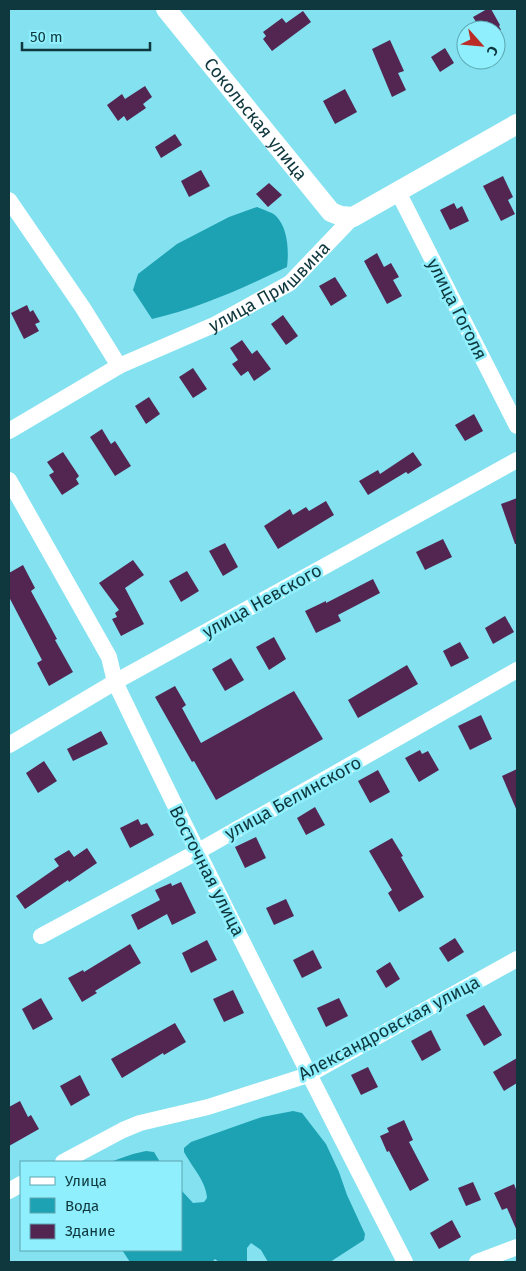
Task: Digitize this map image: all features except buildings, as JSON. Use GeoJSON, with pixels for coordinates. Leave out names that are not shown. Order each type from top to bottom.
{"type":"FeatureCollection","features":[{"type":"Feature","properties":{"kind":"street","name":"Сокольская улица"},"geometry":{"type":"LineString","coordinates":[[166,9],[331,212],[341,216],[353,217]]}},
{"type":"Feature","properties":{"kind":"street","name":"улица Пришвина"},"geometry":{"type":"LineString","coordinates":[[9,431],[119,366],[216,324],[290,283],[353,217],[517,124]]}},
{"type":"Feature","properties":{"kind":"street","name":"улица Гоголя"},"geometry":{"type":"LineString","coordinates":[[398,192],[517,426]]}},
{"type":"Feature","properties":{"kind":"street"},"geometry":{"type":"LineString","coordinates":[[9,200],[83,308],[119,366]]}},
{"type":"Feature","properties":{"kind":"street","name":"улица Невского"},"geometry":{"type":"LineString","coordinates":[[9,745],[115,682],[517,460]]}},
{"type":"Feature","properties":{"kind":"street","name":"Восточная улица"},"geometry":{"type":"LineString","coordinates":[[9,480],[109,657],[115,682],[196,852],[405,1262]]}},
{"type":"Feature","properties":{"kind":"street","name":"улица Белинского"},"geometry":{"type":"LineString","coordinates":[[41,936],[196,852],[517,670]]}},
{"type":"Feature","properties":{"kind":"street","name":"Александровская улица"},"geometry":{"type":"LineString","coordinates":[[65,1161],[140,1123],[208,1107],[308,1074],[517,958]]}},
{"type":"Feature","properties":{"kind":"street"},"geometry":{"type":"LineString","coordinates":[[9,1191],[20,1185]]}},
{"type":"Feature","properties":{"kind":"street"},"geometry":{"type":"LineString","coordinates":[[477,1262],[517,1247]]}},
{"type":"Feature","properties":{"kind":"water"},"geometry":{"type":"Polygon","coordinates":[[[257,207],[274,215],[283,227],[288,247],[287,267],[238,290],[152,319],[133,290],[138,274],[177,244],[229,217],[257,207]]]}},
{"type":"Feature","properties":{"kind":"water"},"geometry":{"type":"Polygon","coordinates":[[[293,1111],[302,1113],[326,1144],[365,1234],[364,1240],[330,1262],[268,1262],[261,1250],[251,1243],[247,1248],[247,1262],[219,1262],[215,1259],[212,1262],[130,1262],[123,1251],[182,1251],[182,1191],[193,1203],[204,1202],[207,1198],[204,1186],[184,1152],[184,1148],[191,1142],[262,1117],[293,1111]]]}},
{"type":"Feature","properties":{"kind":"water"},"geometry":{"type":"Polygon","coordinates":[[[146,1151],[154,1152],[159,1161],[113,1161],[146,1151]]]}}]}
